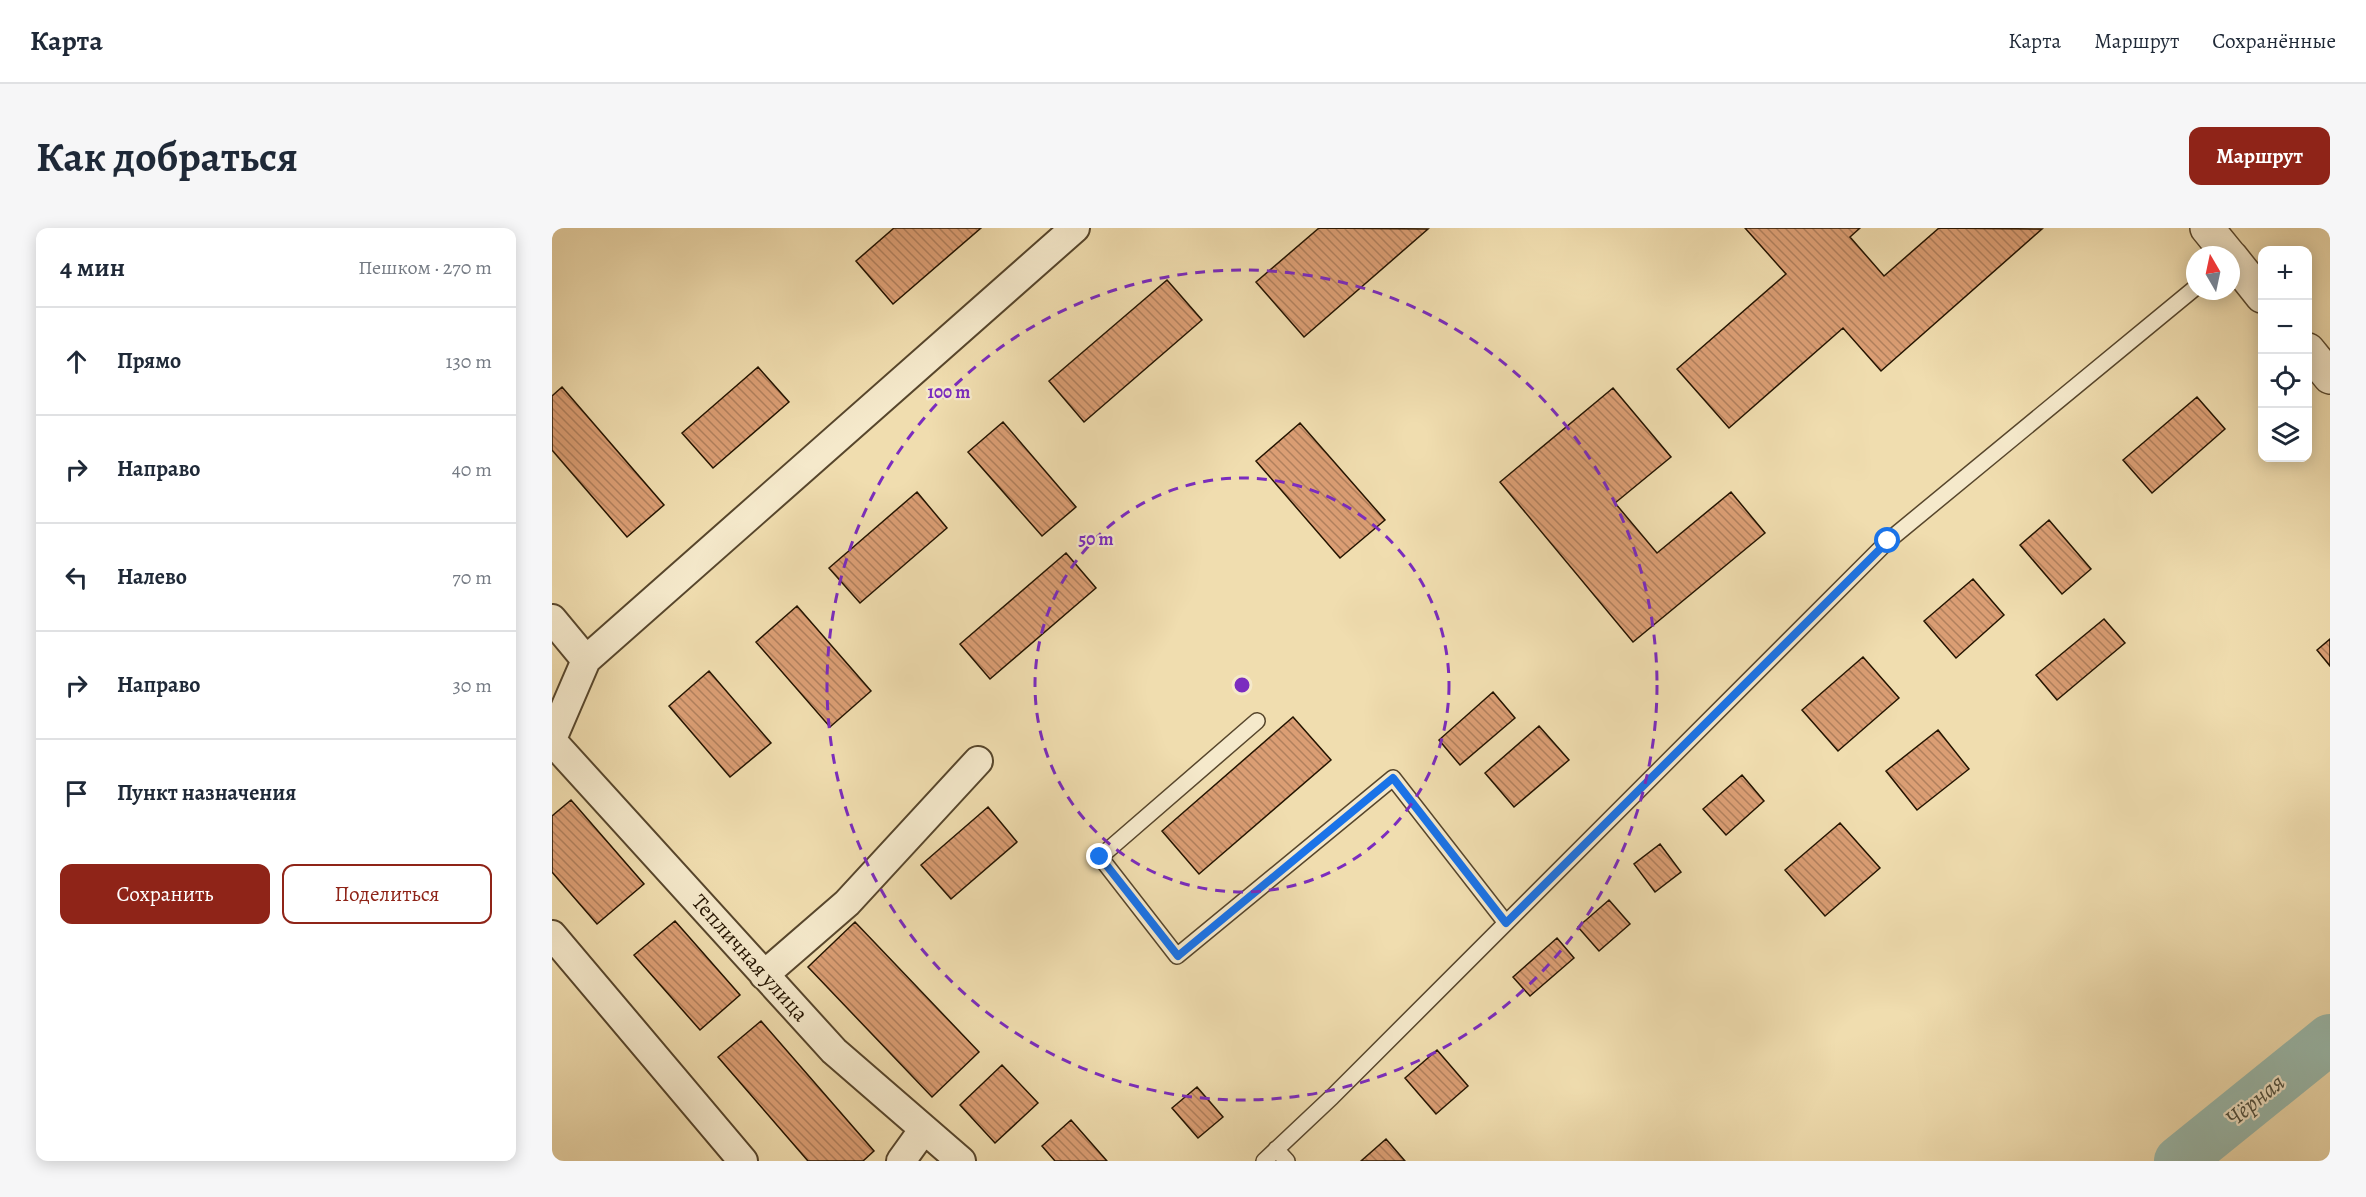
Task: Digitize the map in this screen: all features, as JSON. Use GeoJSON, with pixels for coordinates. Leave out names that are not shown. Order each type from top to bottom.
{"type":"FeatureCollection","features":[{"type":"Feature","properties":{"kind":"street"},"geometry":{"type":"LineString","coordinates":[[552,620],[586,660],[1075,228]]}},
{"type":"Feature","properties":{"kind":"street"},"geometry":{"type":"LineString","coordinates":[[2206,228],[2222,246]]}},
{"type":"Feature","properties":{"kind":"street"},"geometry":{"type":"LineString","coordinates":[[2240,268],[2258,291]]}},
{"type":"Feature","properties":{"kind":"street"},"geometry":{"type":"LineString","coordinates":[[2310,354],[2330,377]]}},
{"type":"Feature","properties":{"kind":"street","name":"Тепличная улица"},"geometry":{"type":"LineString","coordinates":[[586,660],[552,740],[834,1051],[961,1161]]}},
{"type":"Feature","properties":{"kind":"street"},"geometry":{"type":"LineString","coordinates":[[764,975],[847,903],[978,761]]}},
{"type":"Feature","properties":{"kind":"street"},"geometry":{"type":"LineString","coordinates":[[552,935],[743,1161]]}},
{"type":"Feature","properties":{"kind":"street"},"geometry":{"type":"LineString","coordinates":[[901,1161],[924,1128]]}},
{"type":"Feature","properties":{"kind":"lane"},"geometry":{"type":"LineString","coordinates":[[1264,1161],[1332,1097],[1888,541],[2186,295]]}},
{"type":"Feature","properties":{"kind":"lane"},"geometry":{"type":"LineString","coordinates":[[1257,721],[1100,857],[1178,956],[1393,778],[1506,923]]}},
{"type":"Feature","properties":{"kind":"lane"},"geometry":{"type":"LineString","coordinates":[[1276,1149],[1287,1161]]}},
{"type":"Feature","properties":{"kind":"building"},"geometry":{"type":"Polygon","coordinates":[[[894,228],[981,228],[893,304],[856,261],[894,228]]]}},
{"type":"Feature","properties":{"kind":"building"},"geometry":{"type":"Polygon","coordinates":[[[1319,228],[1428,229],[1304,337],[1256,282],[1319,228]]]}},
{"type":"Feature","properties":{"kind":"building"},"geometry":{"type":"Polygon","coordinates":[[[1745,228],[1860,228],[1850,237],[1884,276],[1939,228],[2042,229],[1881,371],[1843,328],[1729,428],[1677,369],[1786,274],[1745,228]]]}},
{"type":"Feature","properties":{"kind":"building"},"geometry":{"type":"Polygon","coordinates":[[[1167,280],[1202,320],[1084,422],[1049,381],[1167,280]]]}},
{"type":"Feature","properties":{"kind":"building"},"geometry":{"type":"Polygon","coordinates":[[[758,367],[789,402],[713,468],[682,433],[758,367]]]}},
{"type":"Feature","properties":{"kind":"building"},"geometry":{"type":"Polygon","coordinates":[[[562,387],[664,505],[627,537],[552,450],[552,396],[562,387]]]}},
{"type":"Feature","properties":{"kind":"building"},"geometry":{"type":"Polygon","coordinates":[[[1613,388],[1671,457],[1615,503],[1657,553],[1731,492],[1765,533],[1633,642],[1500,482],[1613,388]]]}},
{"type":"Feature","properties":{"kind":"building"},"geometry":{"type":"Polygon","coordinates":[[[2197,397],[2225,429],[2152,493],[2123,460],[2197,397]]]}},
{"type":"Feature","properties":{"kind":"building"},"geometry":{"type":"Polygon","coordinates":[[[1003,422],[1076,507],[1042,536],[968,452],[1003,422]]]}},
{"type":"Feature","properties":{"kind":"building"},"geometry":{"type":"Polygon","coordinates":[[[1300,423],[1385,520],[1340,558],[1256,461],[1300,423]]]}},
{"type":"Feature","properties":{"kind":"building"},"geometry":{"type":"Polygon","coordinates":[[[917,492],[947,528],[860,603],[829,568],[917,492]]]}},
{"type":"Feature","properties":{"kind":"building"},"geometry":{"type":"Polygon","coordinates":[[[2049,520],[2091,569],[2062,594],[2020,545],[2049,520]]]}},
{"type":"Feature","properties":{"kind":"building"},"geometry":{"type":"Polygon","coordinates":[[[1066,553],[1096,588],[990,679],[960,644],[1066,553]]]}},
{"type":"Feature","properties":{"kind":"building"},"geometry":{"type":"Polygon","coordinates":[[[1973,579],[2004,615],[1956,658],[1924,621],[1973,579]]]}},
{"type":"Feature","properties":{"kind":"building"},"geometry":{"type":"Polygon","coordinates":[[[797,606],[871,691],[830,727],[756,642],[797,606]]]}},
{"type":"Feature","properties":{"kind":"building"},"geometry":{"type":"Polygon","coordinates":[[[2104,619],[2125,643],[2057,700],[2036,675],[2104,619]]]}},
{"type":"Feature","properties":{"kind":"building"},"geometry":{"type":"Polygon","coordinates":[[[2330,639],[2330,666],[2317,650],[2330,639]]]}},
{"type":"Feature","properties":{"kind":"building"},"geometry":{"type":"Polygon","coordinates":[[[1863,657],[1899,698],[1838,751],[1802,710],[1863,657]]]}},
{"type":"Feature","properties":{"kind":"building"},"geometry":{"type":"Polygon","coordinates":[[[709,671],[771,743],[730,777],[669,706],[709,671]]]}},
{"type":"Feature","properties":{"kind":"building"},"geometry":{"type":"Polygon","coordinates":[[[1493,692],[1515,718],[1460,765],[1439,740],[1493,692]]]}},
{"type":"Feature","properties":{"kind":"building"},"geometry":{"type":"Polygon","coordinates":[[[1293,717],[1331,760],[1199,874],[1162,831],[1293,717]]]}},
{"type":"Feature","properties":{"kind":"building"},"geometry":{"type":"Polygon","coordinates":[[[1539,726],[1569,760],[1514,807],[1485,773],[1539,726]]]}},
{"type":"Feature","properties":{"kind":"building"},"geometry":{"type":"Polygon","coordinates":[[[1938,730],[1969,769],[1917,810],[1886,771],[1938,730]]]}},
{"type":"Feature","properties":{"kind":"building"},"geometry":{"type":"Polygon","coordinates":[[[1742,775],[1764,801],[1726,835],[1703,809],[1742,775]]]}},
{"type":"Feature","properties":{"kind":"building"},"geometry":{"type":"Polygon","coordinates":[[[571,800],[644,884],[597,924],[552,872],[552,816],[571,800]]]}},
{"type":"Feature","properties":{"kind":"building"},"geometry":{"type":"Polygon","coordinates":[[[988,807],[1017,842],[951,899],[921,865],[988,807]]]}},
{"type":"Feature","properties":{"kind":"building"},"geometry":{"type":"Polygon","coordinates":[[[1840,823],[1880,868],[1825,916],[1785,870],[1840,823]]]}},
{"type":"Feature","properties":{"kind":"building"},"geometry":{"type":"Polygon","coordinates":[[[1660,844],[1681,872],[1655,892],[1634,864],[1660,844]]]}},
{"type":"Feature","properties":{"kind":"building"},"geometry":{"type":"Polygon","coordinates":[[[1609,900],[1630,924],[1599,951],[1578,927],[1609,900]]]}},
{"type":"Feature","properties":{"kind":"building"},"geometry":{"type":"Polygon","coordinates":[[[675,921],[740,995],[700,1030],[634,955],[675,921]]]}},
{"type":"Feature","properties":{"kind":"building"},"geometry":{"type":"Polygon","coordinates":[[[855,922],[979,1052],[932,1097],[808,967],[855,922]]]}},
{"type":"Feature","properties":{"kind":"building"},"geometry":{"type":"Polygon","coordinates":[[[1557,938],[1574,958],[1530,996],[1513,977],[1557,938]]]}},
{"type":"Feature","properties":{"kind":"building"},"geometry":{"type":"Polygon","coordinates":[[[761,1021],[874,1151],[863,1161],[808,1161],[718,1057],[761,1021]]]}},
{"type":"Feature","properties":{"kind":"building"},"geometry":{"type":"Polygon","coordinates":[[[1437,1050],[1468,1086],[1436,1114],[1405,1078],[1437,1050]]]}},
{"type":"Feature","properties":{"kind":"building"},"geometry":{"type":"Polygon","coordinates":[[[1002,1065],[1038,1103],[995,1143],[960,1105],[1002,1065]]]}},
{"type":"Feature","properties":{"kind":"building"},"geometry":{"type":"Polygon","coordinates":[[[1197,1087],[1223,1117],[1198,1138],[1172,1108],[1197,1087]]]}},
{"type":"Feature","properties":{"kind":"building"},"geometry":{"type":"Polygon","coordinates":[[[1071,1120],[1107,1161],[1055,1161],[1042,1146],[1071,1120]]]}},
{"type":"Feature","properties":{"kind":"building"},"geometry":{"type":"Polygon","coordinates":[[[1386,1139],[1405,1161],[1361,1161],[1386,1139]]]}},
{"type":"Feature","properties":{"kind":"waterway","name":"Чёрная"},"geometry":{"type":"LineString","coordinates":[[2179,1161],[2330,1039]]}},
{"type":"Feature","properties":{"kind":"route"},"geometry":{"type":"LineString","coordinates":[[1100,857],[1178,956],[1393,778],[1506,923],[1888,541]]}}]}
